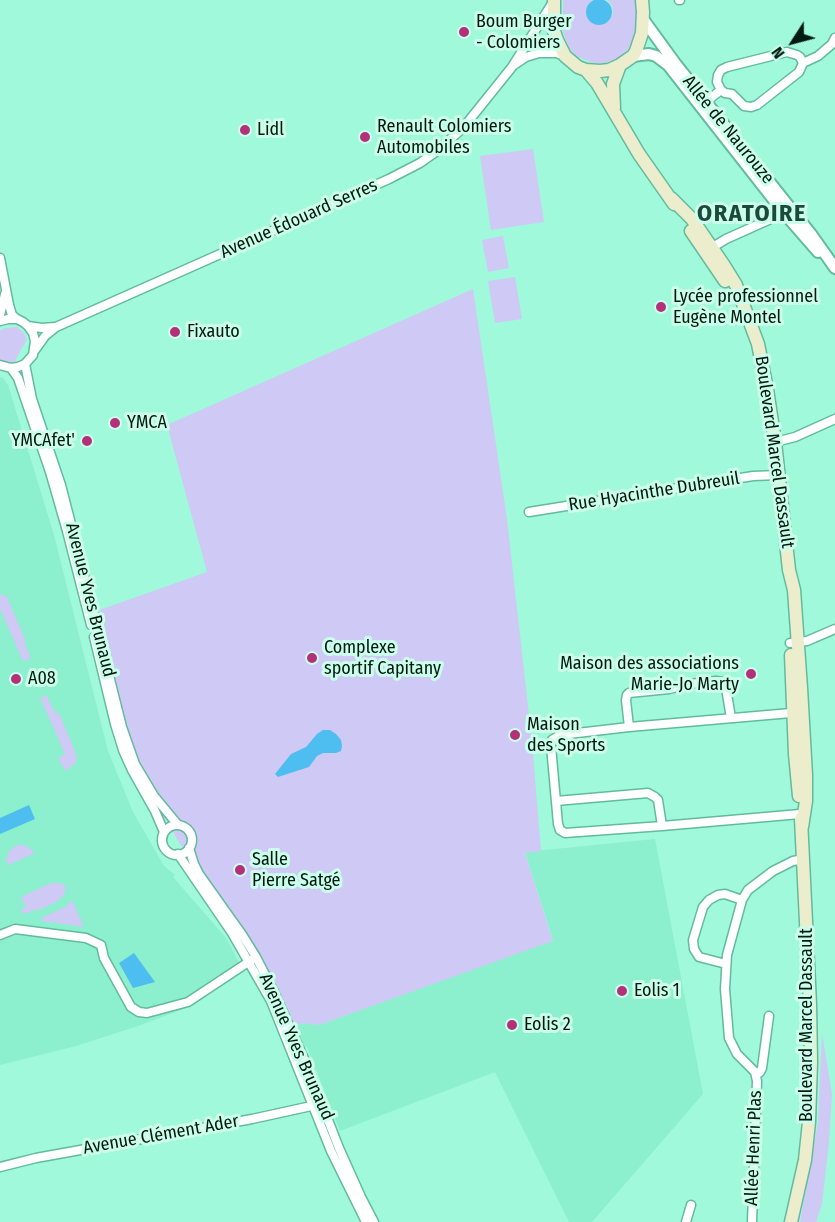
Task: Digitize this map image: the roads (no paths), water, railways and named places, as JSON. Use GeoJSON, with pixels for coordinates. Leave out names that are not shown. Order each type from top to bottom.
{"type":"FeatureCollection","features":[{"type":"Feature","properties":{"kind":"main road"},"geometry":{"type":"LineString","coordinates":[[586,70],[605,71],[633,56],[640,39],[643,19],[642,0]]}},
{"type":"Feature","properties":{"kind":"main road"},"geometry":{"type":"LineString","coordinates":[[553,1],[554,31],[565,56]]}},
{"type":"Feature","properties":{"kind":"main road","name":"Boulevard Marcel Dassault"},"geometry":{"type":"LineString","coordinates":[[565,56],[578,67],[586,70],[597,83],[639,154],[671,198],[692,219],[741,302],[758,344],[775,442],[789,570],[788,582],[806,801],[802,827]]}},
{"type":"Feature","properties":{"kind":"main road","name":"Boulevard Marcel Dassault"},"geometry":{"type":"LineString","coordinates":[[615,112],[613,84],[620,65]]}},
{"type":"Feature","properties":{"kind":"main road","name":"Boulevard Marcel Dassault"},"geometry":{"type":"LineString","coordinates":[[791,1222],[805,1160],[811,1062],[804,859],[795,754],[798,715]]}},
{"type":"Feature","properties":{"kind":"street","name":"Avenue Édouard Serres"},"geometry":{"type":"LineString","coordinates":[[25,364],[45,336],[56,327],[415,166],[437,151],[463,128],[512,67],[553,1]]}},
{"type":"Feature","properties":{"kind":"street","name":"Allée de Naurouze"},"geometry":{"type":"LineString","coordinates":[[643,19],[703,104],[789,213],[807,241],[835,270]]}},
{"type":"Feature","properties":{"kind":"street"},"geometry":{"type":"LineString","coordinates":[[530,38],[548,52],[565,56]]}},
{"type":"Feature","properties":{"kind":"street"},"geometry":{"type":"LineString","coordinates":[[803,63],[800,57],[787,52],[728,67],[718,75],[717,82],[721,90],[732,94],[744,106],[754,106],[799,72],[803,63],[818,56],[832,44],[835,38]]}},
{"type":"Feature","properties":{"kind":"street","name":"Avenue Édouard Serres"},"geometry":{"type":"LineString","coordinates":[[512,67],[526,57],[548,52]]}},
{"type":"Feature","properties":{"kind":"street","name":"Allée de Naurouze"},"geometry":{"type":"LineString","coordinates":[[633,56],[649,54],[661,58],[703,104]]}},
{"type":"Feature","properties":{"kind":"street"},"geometry":{"type":"LineString","coordinates":[[703,104],[721,90]]}},
{"type":"Feature","properties":{"kind":"street"},"geometry":{"type":"LineString","coordinates":[[708,249],[789,213]]}},
{"type":"Feature","properties":{"kind":"street"},"geometry":{"type":"LineString","coordinates":[[0,258],[5,291],[12,315],[28,326],[33,333],[36,341],[35,350]]}},
{"type":"Feature","properties":{"kind":"street"},"geometry":{"type":"LineString","coordinates":[[0,315],[5,291]]}},
{"type":"Feature","properties":{"kind":"street"},"geometry":{"type":"LineString","coordinates":[[0,321],[17,319]]}},
{"type":"Feature","properties":{"kind":"street","name":"Avenue Édouard Serres"},"geometry":{"type":"LineString","coordinates":[[28,326],[56,327]]}},
{"type":"Feature","properties":{"kind":"street"},"geometry":{"type":"LineString","coordinates":[[0,365],[11,368],[25,364]]}},
{"type":"Feature","properties":{"kind":"street","name":"Avenue Yves Brunaud"},"geometry":{"type":"LineString","coordinates":[[25,364],[32,399],[70,520],[122,727],[135,764],[154,796],[178,825]]}},
{"type":"Feature","properties":{"kind":"street","name":"Avenue Yves Brunaud"},"geometry":{"type":"LineString","coordinates":[[11,368],[18,378],[50,472],[117,732],[132,770],[164,832]]}},
{"type":"Feature","properties":{"kind":"street"},"geometry":{"type":"LineString","coordinates":[[775,442],[795,437],[835,419]]}},
{"type":"Feature","properties":{"kind":"street","name":"Rue Hyacinthe Dubreuil"},"geometry":{"type":"LineString","coordinates":[[529,512],[753,476],[779,475]]}},
{"type":"Feature","properties":{"kind":"street"},"geometry":{"type":"LineString","coordinates":[[794,643],[815,638],[835,629]]}},
{"type":"Feature","properties":{"kind":"street"},"geometry":{"type":"LineString","coordinates":[[629,727],[626,700],[629,693],[716,681],[722,682],[726,688],[731,718]]}},
{"type":"Feature","properties":{"kind":"street"},"geometry":{"type":"LineString","coordinates":[[798,715],[731,718],[560,735],[551,741],[551,746],[559,828],[567,834],[800,814]]}},
{"type":"Feature","properties":{"kind":"street"},"geometry":{"type":"LineString","coordinates":[[556,801],[648,793],[658,800],[662,826]]}},
{"type":"Feature","properties":{"kind":"street"},"geometry":{"type":"LineString","coordinates":[[178,825],[183,826],[190,833],[191,841],[189,848],[182,854],[173,854],[165,849],[162,839],[164,832],[171,826],[178,825]]}},
{"type":"Feature","properties":{"kind":"street","name":"Avenue Yves Brunaud"},"geometry":{"type":"LineString","coordinates":[[189,848],[199,874],[281,1007],[318,1104],[374,1222]]}},
{"type":"Feature","properties":{"kind":"street","name":"Avenue Yves Brunaud"},"geometry":{"type":"LineString","coordinates":[[178,854],[252,959]]}},
{"type":"Feature","properties":{"kind":"street","name":"Allée Henri Plas"},"geometry":{"type":"LineString","coordinates":[[752,1222],[757,1081],[756,1075],[734,1050],[729,1038],[725,989],[726,964],[742,900],[751,888],[773,871],[793,861],[804,859]]}},
{"type":"Feature","properties":{"kind":"street"},"geometry":{"type":"LineString","coordinates":[[726,964],[699,957],[694,949],[693,940],[703,907],[709,900],[725,894],[742,900]]}},
{"type":"Feature","properties":{"kind":"street"},"geometry":{"type":"LineString","coordinates":[[0,935],[15,929],[86,938],[93,941],[100,945],[104,958],[131,1007],[147,1014],[189,1002],[252,959]]}},
{"type":"Feature","properties":{"kind":"street","name":"Allée Henri Plas"},"geometry":{"type":"LineString","coordinates":[[756,1075],[762,1068],[769,1016]]}},
{"type":"Feature","properties":{"kind":"street","name":"Avenue Yves Brunaud"},"geometry":{"type":"LineString","coordinates":[[318,1104],[331,1151],[366,1222]]}},
{"type":"Feature","properties":{"kind":"street","name":"Avenue Clément Ader"},"geometry":{"type":"LineString","coordinates":[[0,1167],[36,1158],[252,1119],[318,1104]]}},
{"type":"Feature","properties":{"kind":"street"},"geometry":{"type":"LineString","coordinates":[[686,1222],[691,1205]]}},
{"type":"Feature","properties":{"kind":"water"},"geometry":{"type":"Polygon","coordinates":[[[599,-1],[608,3],[612,12],[608,21],[599,25],[590,21],[586,12],[590,3],[599,-1]]]}},
{"type":"Feature","properties":{"kind":"water"},"geometry":{"type":"Polygon","coordinates":[[[323,730],[330,730],[336,734],[341,740],[341,751],[317,756],[309,767],[278,777],[275,774],[291,754],[306,747],[323,730]]]}},
{"type":"Feature","properties":{"kind":"water"},"geometry":{"type":"Polygon","coordinates":[[[29,805],[35,819],[0,834],[0,818],[29,805]]]}},
{"type":"Feature","properties":{"kind":"water"},"geometry":{"type":"Polygon","coordinates":[[[134,953],[155,982],[133,988],[119,963],[134,953]]]}},
{"type":"Feature","properties":{"kind":"place","name":"Boum Burger - Colomiers"},"geometry":{"type":"Point","coordinates":[464,32]}},
{"type":"Feature","properties":{"kind":"place","name":"Lidl"},"geometry":{"type":"Point","coordinates":[245,130]}},
{"type":"Feature","properties":{"kind":"place","name":"Renault Colomiers Automobiles"},"geometry":{"type":"Point","coordinates":[365,137]}},
{"type":"Feature","properties":{"kind":"place","name":"Lycée professionnel Eugène Montel"},"geometry":{"type":"Point","coordinates":[661,307]}},
{"type":"Feature","properties":{"kind":"place","name":"Fixauto"},"geometry":{"type":"Point","coordinates":[175,332]}},
{"type":"Feature","properties":{"kind":"place","name":"YMCA"},"geometry":{"type":"Point","coordinates":[115,423]}},
{"type":"Feature","properties":{"kind":"place","name":"YMCAfet'"},"geometry":{"type":"Point","coordinates":[87,441]}},
{"type":"Feature","properties":{"kind":"place","name":"Complexe sportif Capitany"},"geometry":{"type":"Point","coordinates":[312,658]}},
{"type":"Feature","properties":{"kind":"place","name":"Maison des associations Marie-Jo Marty"},"geometry":{"type":"Point","coordinates":[751,674]}},
{"type":"Feature","properties":{"kind":"place","name":"A08"},"geometry":{"type":"Point","coordinates":[16,679]}},
{"type":"Feature","properties":{"kind":"place","name":"Maison des Sports"},"geometry":{"type":"Point","coordinates":[515,735]}},
{"type":"Feature","properties":{"kind":"place","name":"Salle Pierre Satgé"},"geometry":{"type":"Point","coordinates":[240,870]}},
{"type":"Feature","properties":{"kind":"place","name":"Eolis 1"},"geometry":{"type":"Point","coordinates":[622,991]}},
{"type":"Feature","properties":{"kind":"place","name":"Eolis 2"},"geometry":{"type":"Point","coordinates":[512,1025]}},
{"type":"Feature","properties":{"kind":"district","name":"ORATOIRE"},"geometry":{"type":"Point","coordinates":[752,214]}}]}
